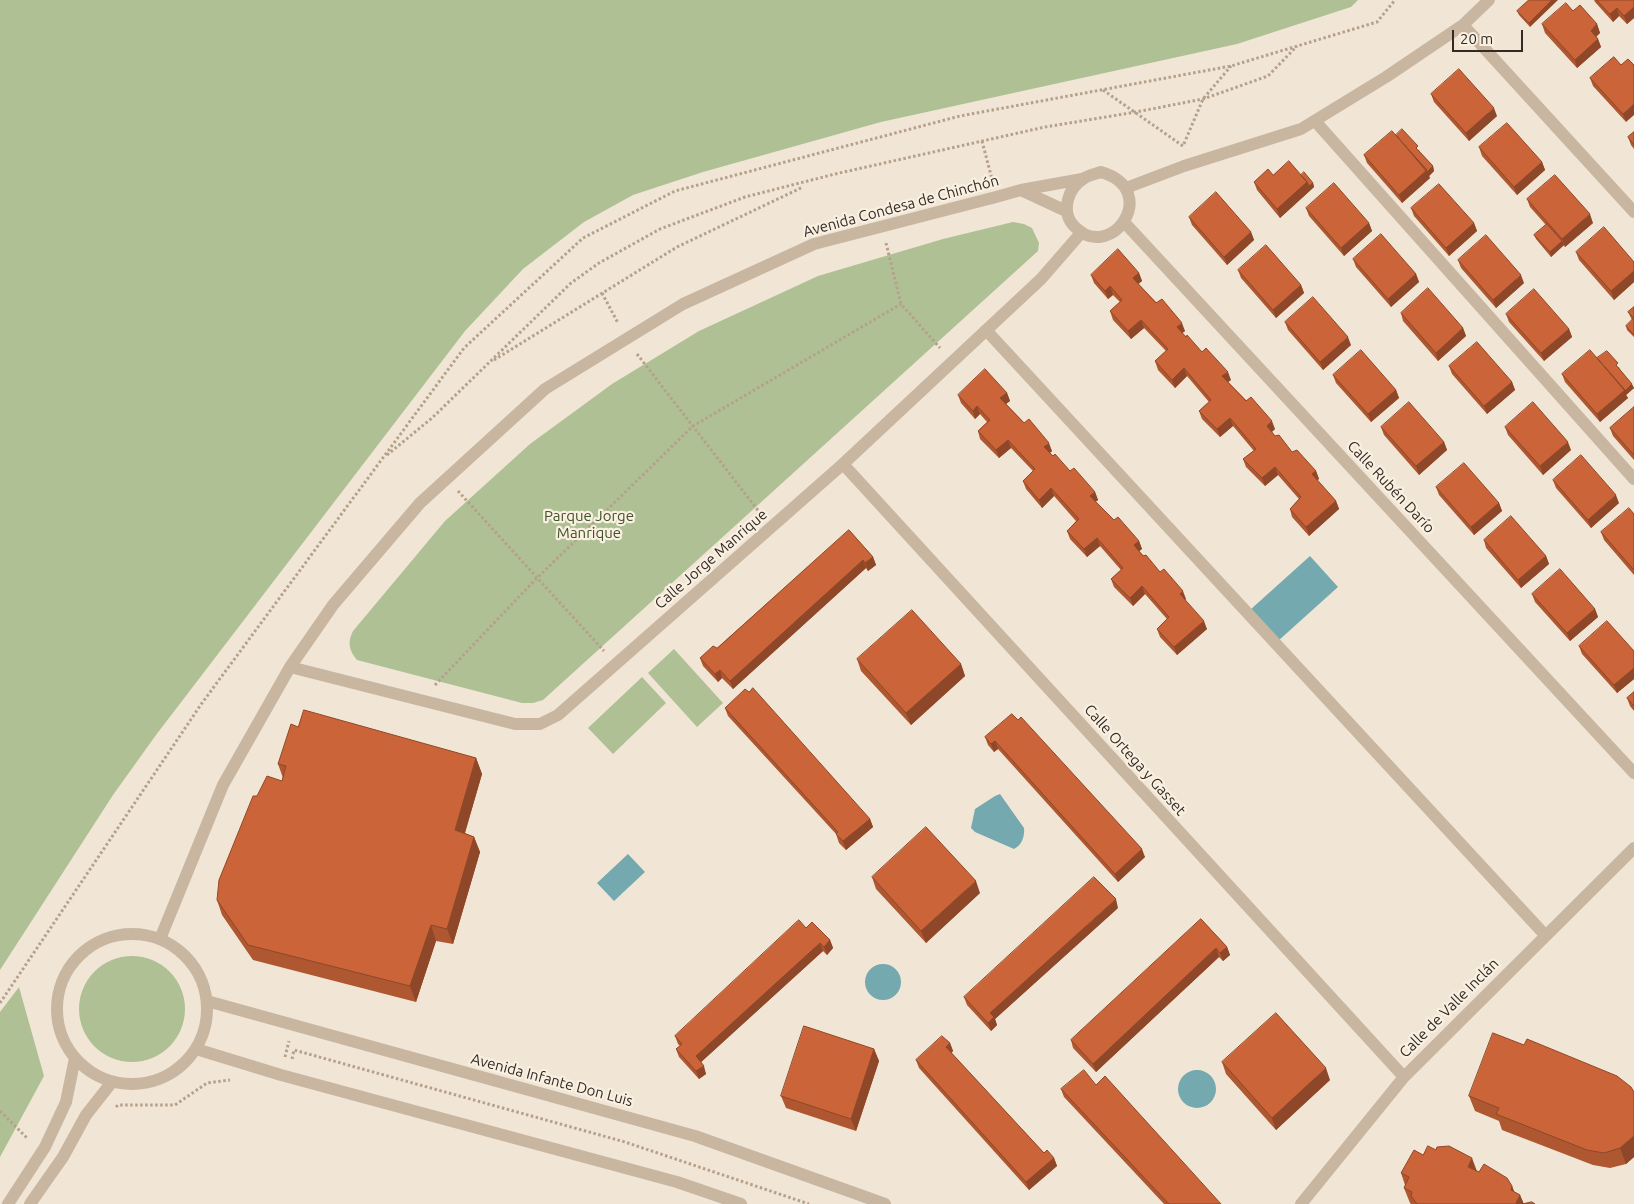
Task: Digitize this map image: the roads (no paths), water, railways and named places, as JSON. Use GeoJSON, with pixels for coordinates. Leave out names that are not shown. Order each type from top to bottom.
{"type":"FeatureCollection","features":[{"type":"Feature","properties":{"kind":"street"},"geometry":{"type":"LineString","coordinates":[[1126,188],[1184,166],[1301,129],[1386,78],[1463,25],[1489,0]]}},
{"type":"Feature","properties":{"kind":"street"},"geometry":{"type":"LineString","coordinates":[[1463,25],[1634,212]]}},
{"type":"Feature","properties":{"kind":"street"},"geometry":{"type":"LineString","coordinates":[[1315,120],[1634,479]]}},
{"type":"Feature","properties":{"kind":"street"},"geometry":{"type":"LineString","coordinates":[[1101,172],[1113,176],[1126,188],[1130,204],[1128,213],[1124,222],[1109,235],[1101,237],[1089,236],[1081,232],[1070,221],[1066,211],[1068,201],[1073,189],[1082,179],[1101,172]]}},
{"type":"Feature","properties":{"kind":"street","name":"Avenida Condesa de Chinchón"},"geometry":{"type":"LineString","coordinates":[[160,939],[223,785],[290,667],[339,598],[420,503],[545,389],[683,304],[814,244],[1021,190],[1082,179]]}},
{"type":"Feature","properties":{"kind":"street","name":"Avenida Condesa de Chinchón"},"geometry":{"type":"LineString","coordinates":[[1021,190],[1066,211]]}},
{"type":"Feature","properties":{"kind":"street","name":"Calle Rubén Darío"},"geometry":{"type":"LineString","coordinates":[[1124,222],[1634,773]]}},
{"type":"Feature","properties":{"kind":"street","name":"Calle Jorge Manrique"},"geometry":{"type":"LineString","coordinates":[[290,667],[515,724],[540,724],[558,715],[843,464],[1041,279],[1081,232]]}},
{"type":"Feature","properties":{"kind":"street"},"geometry":{"type":"LineString","coordinates":[[986,330],[1545,935]]}},
{"type":"Feature","properties":{"kind":"street","name":"Calle Ortega y Gasset"},"geometry":{"type":"LineString","coordinates":[[843,464],[1404,1077]]}},
{"type":"Feature","properties":{"kind":"street","name":"Calle de Valle Inclán"},"geometry":{"type":"LineString","coordinates":[[1301,1204],[1404,1077],[1634,848]]}},
{"type":"Feature","properties":{"kind":"street"},"geometry":{"type":"LineString","coordinates":[[138,934],[160,939],[178,949],[192,963],[202,981],[207,1001],[206,1026],[196,1050],[183,1064],[168,1075],[150,1082],[131,1085],[112,1082],[92,1073],[75,1058],[63,1039],[57,1018],[58,996],[65,975],[78,957],[96,943],[116,935],[138,934]]}},
{"type":"Feature","properties":{"kind":"street","name":"Avenida Infante Don Luis"},"geometry":{"type":"LineString","coordinates":[[207,1001],[695,1136],[885,1204]]}},
{"type":"Feature","properties":{"kind":"street"},"geometry":{"type":"LineString","coordinates":[[196,1050],[280,1075],[677,1182],[741,1204]]}},
{"type":"Feature","properties":{"kind":"street"},"geometry":{"type":"LineString","coordinates":[[8,1204],[45,1147],[66,1102],[75,1058]]}},
{"type":"Feature","properties":{"kind":"street"},"geometry":{"type":"LineString","coordinates":[[30,1204],[63,1157],[86,1115],[112,1082]]}},
{"type":"Feature","properties":{"kind":"water"},"geometry":{"type":"Polygon","coordinates":[[[1310,556],[1338,587],[1278,641],[1250,610],[1310,556]]]}},
{"type":"Feature","properties":{"kind":"water"},"geometry":{"type":"Polygon","coordinates":[[[1000,794],[1024,828],[1022,840],[1014,849],[975,832],[971,828],[975,809],[1000,794]]]}},
{"type":"Feature","properties":{"kind":"water"},"geometry":{"type":"Polygon","coordinates":[[[628,854],[645,872],[614,901],[597,883],[628,854]]]}},
{"type":"Feature","properties":{"kind":"water"},"geometry":{"type":"Polygon","coordinates":[[[883,964],[890,965],[896,969],[900,975],[900,989],[896,995],[890,999],[883,1000],[876,999],[870,995],[866,989],[865,982],[866,975],[870,969],[876,965],[883,964]]]}},
{"type":"Feature","properties":{"kind":"water"},"geometry":{"type":"Polygon","coordinates":[[[1197,1070],[1210,1076],[1216,1089],[1210,1102],[1197,1108],[1184,1102],[1178,1089],[1184,1076],[1197,1070]]]}},
{"type":"Feature","properties":{"kind":"park label","name":"Parque Jorge Manrique"},"geometry":{"type":"Point","coordinates":[589,524]}}]}
